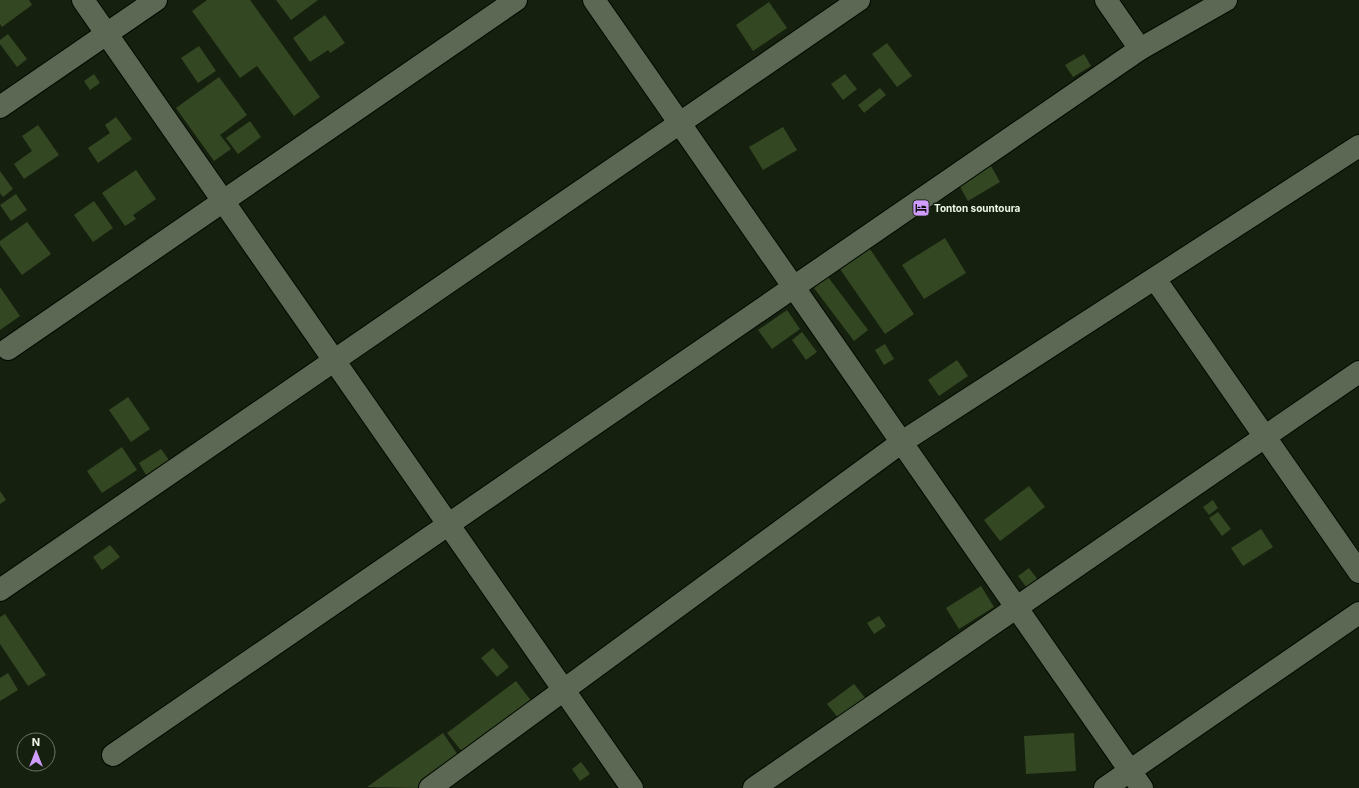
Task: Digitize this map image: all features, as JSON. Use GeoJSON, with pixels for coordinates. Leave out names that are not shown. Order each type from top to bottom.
{"type":"FeatureCollection","features":[{"type":"Feature","properties":{"kind":"street"},"geometry":{"type":"LineString","coordinates":[[83,0],[632,788]]}},
{"type":"Feature","properties":{"kind":"street"},"geometry":{"type":"LineString","coordinates":[[0,107],[156,0]]}},
{"type":"Feature","properties":{"kind":"street"},"geometry":{"type":"LineString","coordinates":[[8,349],[516,0]]}},
{"type":"Feature","properties":{"kind":"street"},"geometry":{"type":"LineString","coordinates":[[594,0],[1136,779]]}},
{"type":"Feature","properties":{"kind":"street"},"geometry":{"type":"LineString","coordinates":[[0,590],[859,0]]}},
{"type":"Feature","properties":{"kind":"street"},"geometry":{"type":"LineString","coordinates":[[1106,0],[1140,49]]}},
{"type":"Feature","properties":{"kind":"street"},"geometry":{"type":"LineString","coordinates":[[113,755],[1140,49],[1226,0]]}},
{"type":"Feature","properties":{"kind":"street"},"geometry":{"type":"LineString","coordinates":[[430,788],[902,442],[1359,146]]}},
{"type":"Feature","properties":{"kind":"street"},"geometry":{"type":"LineString","coordinates":[[1155,279],[1359,572]]}},
{"type":"Feature","properties":{"kind":"street"},"geometry":{"type":"LineString","coordinates":[[754,788],[1359,372]]}},
{"type":"Feature","properties":{"kind":"street"},"geometry":{"type":"LineString","coordinates":[[1105,788],[1136,779],[1359,614]]}},
{"type":"Feature","properties":{"kind":"building"},"geometry":{"type":"Polygon","coordinates":[[[0,0],[29,0],[32,5],[2,27],[0,24],[0,0]]]}},
{"type":"Feature","properties":{"kind":"building"},"geometry":{"type":"Polygon","coordinates":[[[207,0],[250,0],[320,97],[294,116],[257,66],[240,78],[192,11],[207,0]]]}},
{"type":"Feature","properties":{"kind":"building"},"geometry":{"type":"Polygon","coordinates":[[[276,0],[318,0],[291,20],[276,0]]]}},
{"type":"Feature","properties":{"kind":"building"},"geometry":{"type":"Polygon","coordinates":[[[769,2],[787,28],[753,51],[736,25],[769,2]]]}},
{"type":"Feature","properties":{"kind":"building"},"geometry":{"type":"Polygon","coordinates":[[[325,15],[345,43],[330,53],[328,50],[310,62],[293,38],[325,15]]]}},
{"type":"Feature","properties":{"kind":"building"},"geometry":{"type":"Polygon","coordinates":[[[8,34],[27,59],[17,67],[0,44],[0,40],[8,34]]]}},
{"type":"Feature","properties":{"kind":"building"},"geometry":{"type":"Polygon","coordinates":[[[887,43],[912,76],[897,87],[872,54],[887,43]]]}},
{"type":"Feature","properties":{"kind":"building"},"geometry":{"type":"Polygon","coordinates":[[[199,46],[216,71],[198,83],[181,58],[199,46]]]}},
{"type":"Feature","properties":{"kind":"building"},"geometry":{"type":"Polygon","coordinates":[[[1084,54],[1091,66],[1073,77],[1065,65],[1084,54]]]}},
{"type":"Feature","properties":{"kind":"building"},"geometry":{"type":"Polygon","coordinates":[[[94,74],[100,83],[90,90],[84,81],[94,74]]]}},
{"type":"Feature","properties":{"kind":"building"},"geometry":{"type":"Polygon","coordinates":[[[845,74],[857,89],[843,100],[831,84],[845,74]]]}},
{"type":"Feature","properties":{"kind":"building"},"geometry":{"type":"Polygon","coordinates":[[[219,77],[247,115],[220,135],[231,149],[214,161],[176,108],[219,77]]]}},
{"type":"Feature","properties":{"kind":"building"},"geometry":{"type":"Polygon","coordinates":[[[880,88],[886,95],[864,113],[858,105],[880,88]]]}},
{"type":"Feature","properties":{"kind":"building"},"geometry":{"type":"Polygon","coordinates":[[[116,117],[132,139],[98,163],[88,148],[110,133],[105,125],[116,117]]]}},
{"type":"Feature","properties":{"kind":"building"},"geometry":{"type":"Polygon","coordinates":[[[250,121],[261,137],[238,154],[226,138],[250,121]]]}},
{"type":"Feature","properties":{"kind":"building"},"geometry":{"type":"Polygon","coordinates":[[[38,125],[59,155],[24,179],[14,164],[32,151],[22,136],[38,125]]]}},
{"type":"Feature","properties":{"kind":"building"},"geometry":{"type":"Polygon","coordinates":[[[783,127],[797,150],[763,170],[749,147],[783,127]]]}},
{"type":"Feature","properties":{"kind":"building"},"geometry":{"type":"Polygon","coordinates":[[[991,166],[1000,182],[968,201],[959,185],[991,166]]]}},
{"type":"Feature","properties":{"kind":"building"},"geometry":{"type":"Polygon","coordinates":[[[136,170],[156,199],[133,215],[136,219],[125,226],[102,193],[136,170]]]}},
{"type":"Feature","properties":{"kind":"building"},"geometry":{"type":"Polygon","coordinates":[[[0,171],[13,189],[3,197],[0,193],[0,171]]]}},
{"type":"Feature","properties":{"kind":"building"},"geometry":{"type":"Polygon","coordinates":[[[16,194],[27,210],[11,221],[0,205],[16,194]]]}},
{"type":"Feature","properties":{"kind":"building"},"geometry":{"type":"Polygon","coordinates":[[[94,201],[113,228],[93,242],[74,215],[94,201]]]}},
{"type":"Feature","properties":{"kind":"building"},"geometry":{"type":"Polygon","coordinates":[[[27,222],[51,254],[22,275],[0,245],[0,241],[27,222]]]}},
{"type":"Feature","properties":{"kind":"building"},"geometry":{"type":"Polygon","coordinates":[[[945,238],[966,273],[924,299],[902,265],[945,238]]]}},
{"type":"Feature","properties":{"kind":"building"},"geometry":{"type":"Polygon","coordinates":[[[870,249],[914,314],[885,334],[840,269],[870,249]]]}},
{"type":"Feature","properties":{"kind":"building"},"geometry":{"type":"Polygon","coordinates":[[[828,277],[868,330],[854,341],[814,288],[828,277]]]}},
{"type":"Feature","properties":{"kind":"building"},"geometry":{"type":"Polygon","coordinates":[[[0,287],[20,316],[0,330],[0,287]]]}},
{"type":"Feature","properties":{"kind":"building"},"geometry":{"type":"Polygon","coordinates":[[[787,310],[800,329],[772,349],[758,330],[787,310]]]}},
{"type":"Feature","properties":{"kind":"building"},"geometry":{"type":"Polygon","coordinates":[[[802,332],[817,352],[806,360],[792,340],[802,332]]]}},
{"type":"Feature","properties":{"kind":"building"},"geometry":{"type":"Polygon","coordinates":[[[885,344],[894,359],[884,365],[875,350],[885,344]]]}},
{"type":"Feature","properties":{"kind":"building"},"geometry":{"type":"Polygon","coordinates":[[[957,360],[968,376],[939,396],[928,380],[957,360]]]}},
{"type":"Feature","properties":{"kind":"building"},"geometry":{"type":"Polygon","coordinates":[[[128,397],[150,429],[131,442],[109,410],[128,397]]]}},
{"type":"Feature","properties":{"kind":"building"},"geometry":{"type":"Polygon","coordinates":[[[122,447],[137,470],[102,493],[87,471],[122,447]]]}},
{"type":"Feature","properties":{"kind":"building"},"geometry":{"type":"Polygon","coordinates":[[[161,449],[169,460],[146,475],[139,463],[161,449]]]}},
{"type":"Feature","properties":{"kind":"building"},"geometry":{"type":"Polygon","coordinates":[[[1029,486],[1045,507],[1000,541],[984,520],[1029,486]]]}},
{"type":"Feature","properties":{"kind":"building"},"geometry":{"type":"Polygon","coordinates":[[[0,491],[6,500],[0,504],[0,491]]]}},
{"type":"Feature","properties":{"kind":"building"},"geometry":{"type":"Polygon","coordinates":[[[1213,500],[1218,508],[1209,515],[1203,507],[1213,500]]]}},
{"type":"Feature","properties":{"kind":"building"},"geometry":{"type":"Polygon","coordinates":[[[1218,512],[1231,529],[1222,536],[1209,518],[1218,512]]]}},
{"type":"Feature","properties":{"kind":"building"},"geometry":{"type":"Polygon","coordinates":[[[1261,529],[1273,547],[1243,566],[1231,548],[1261,529]]]}},
{"type":"Feature","properties":{"kind":"building"},"geometry":{"type":"Polygon","coordinates":[[[110,545],[120,557],[102,570],[93,557],[110,545]]]}},
{"type":"Feature","properties":{"kind":"building"},"geometry":{"type":"Polygon","coordinates":[[[1029,568],[1038,580],[1027,588],[1018,576],[1029,568]]]}},
{"type":"Feature","properties":{"kind":"building"},"geometry":{"type":"Polygon","coordinates":[[[981,586],[994,607],[959,629],[946,608],[981,586]]]}},
{"type":"Feature","properties":{"kind":"building"},"geometry":{"type":"Polygon","coordinates":[[[5,614],[46,675],[28,686],[0,644],[0,617],[5,614]]]}},
{"type":"Feature","properties":{"kind":"building"},"geometry":{"type":"Polygon","coordinates":[[[879,616],[886,626],[874,634],[867,623],[879,616]]]}},
{"type":"Feature","properties":{"kind":"building"},"geometry":{"type":"Polygon","coordinates":[[[493,648],[509,667],[497,677],[481,658],[493,648]]]}},
{"type":"Feature","properties":{"kind":"building"},"geometry":{"type":"Polygon","coordinates":[[[8,673],[18,690],[0,701],[0,678],[8,673]]]}},
{"type":"Feature","properties":{"kind":"building"},"geometry":{"type":"Polygon","coordinates":[[[516,681],[532,702],[464,754],[447,733],[516,681]]]}},
{"type":"Feature","properties":{"kind":"building"},"geometry":{"type":"Polygon","coordinates":[[[854,684],[866,699],[839,719],[827,704],[854,684]]]}},
{"type":"Feature","properties":{"kind":"building"},"geometry":{"type":"Polygon","coordinates":[[[443,733],[460,758],[417,788],[367,787],[443,733]]]}},
{"type":"Feature","properties":{"kind":"building"},"geometry":{"type":"Polygon","coordinates":[[[1074,733],[1076,771],[1026,774],[1024,736],[1074,733]]]}},
{"type":"Feature","properties":{"kind":"building"},"geometry":{"type":"Polygon","coordinates":[[[581,762],[590,774],[580,781],[572,769],[581,762]]]}},
{"type":"Feature","properties":{"kind":"place","name":"Tonton sountoura"},"geometry":{"type":"Point","coordinates":[921,208]}}]}
